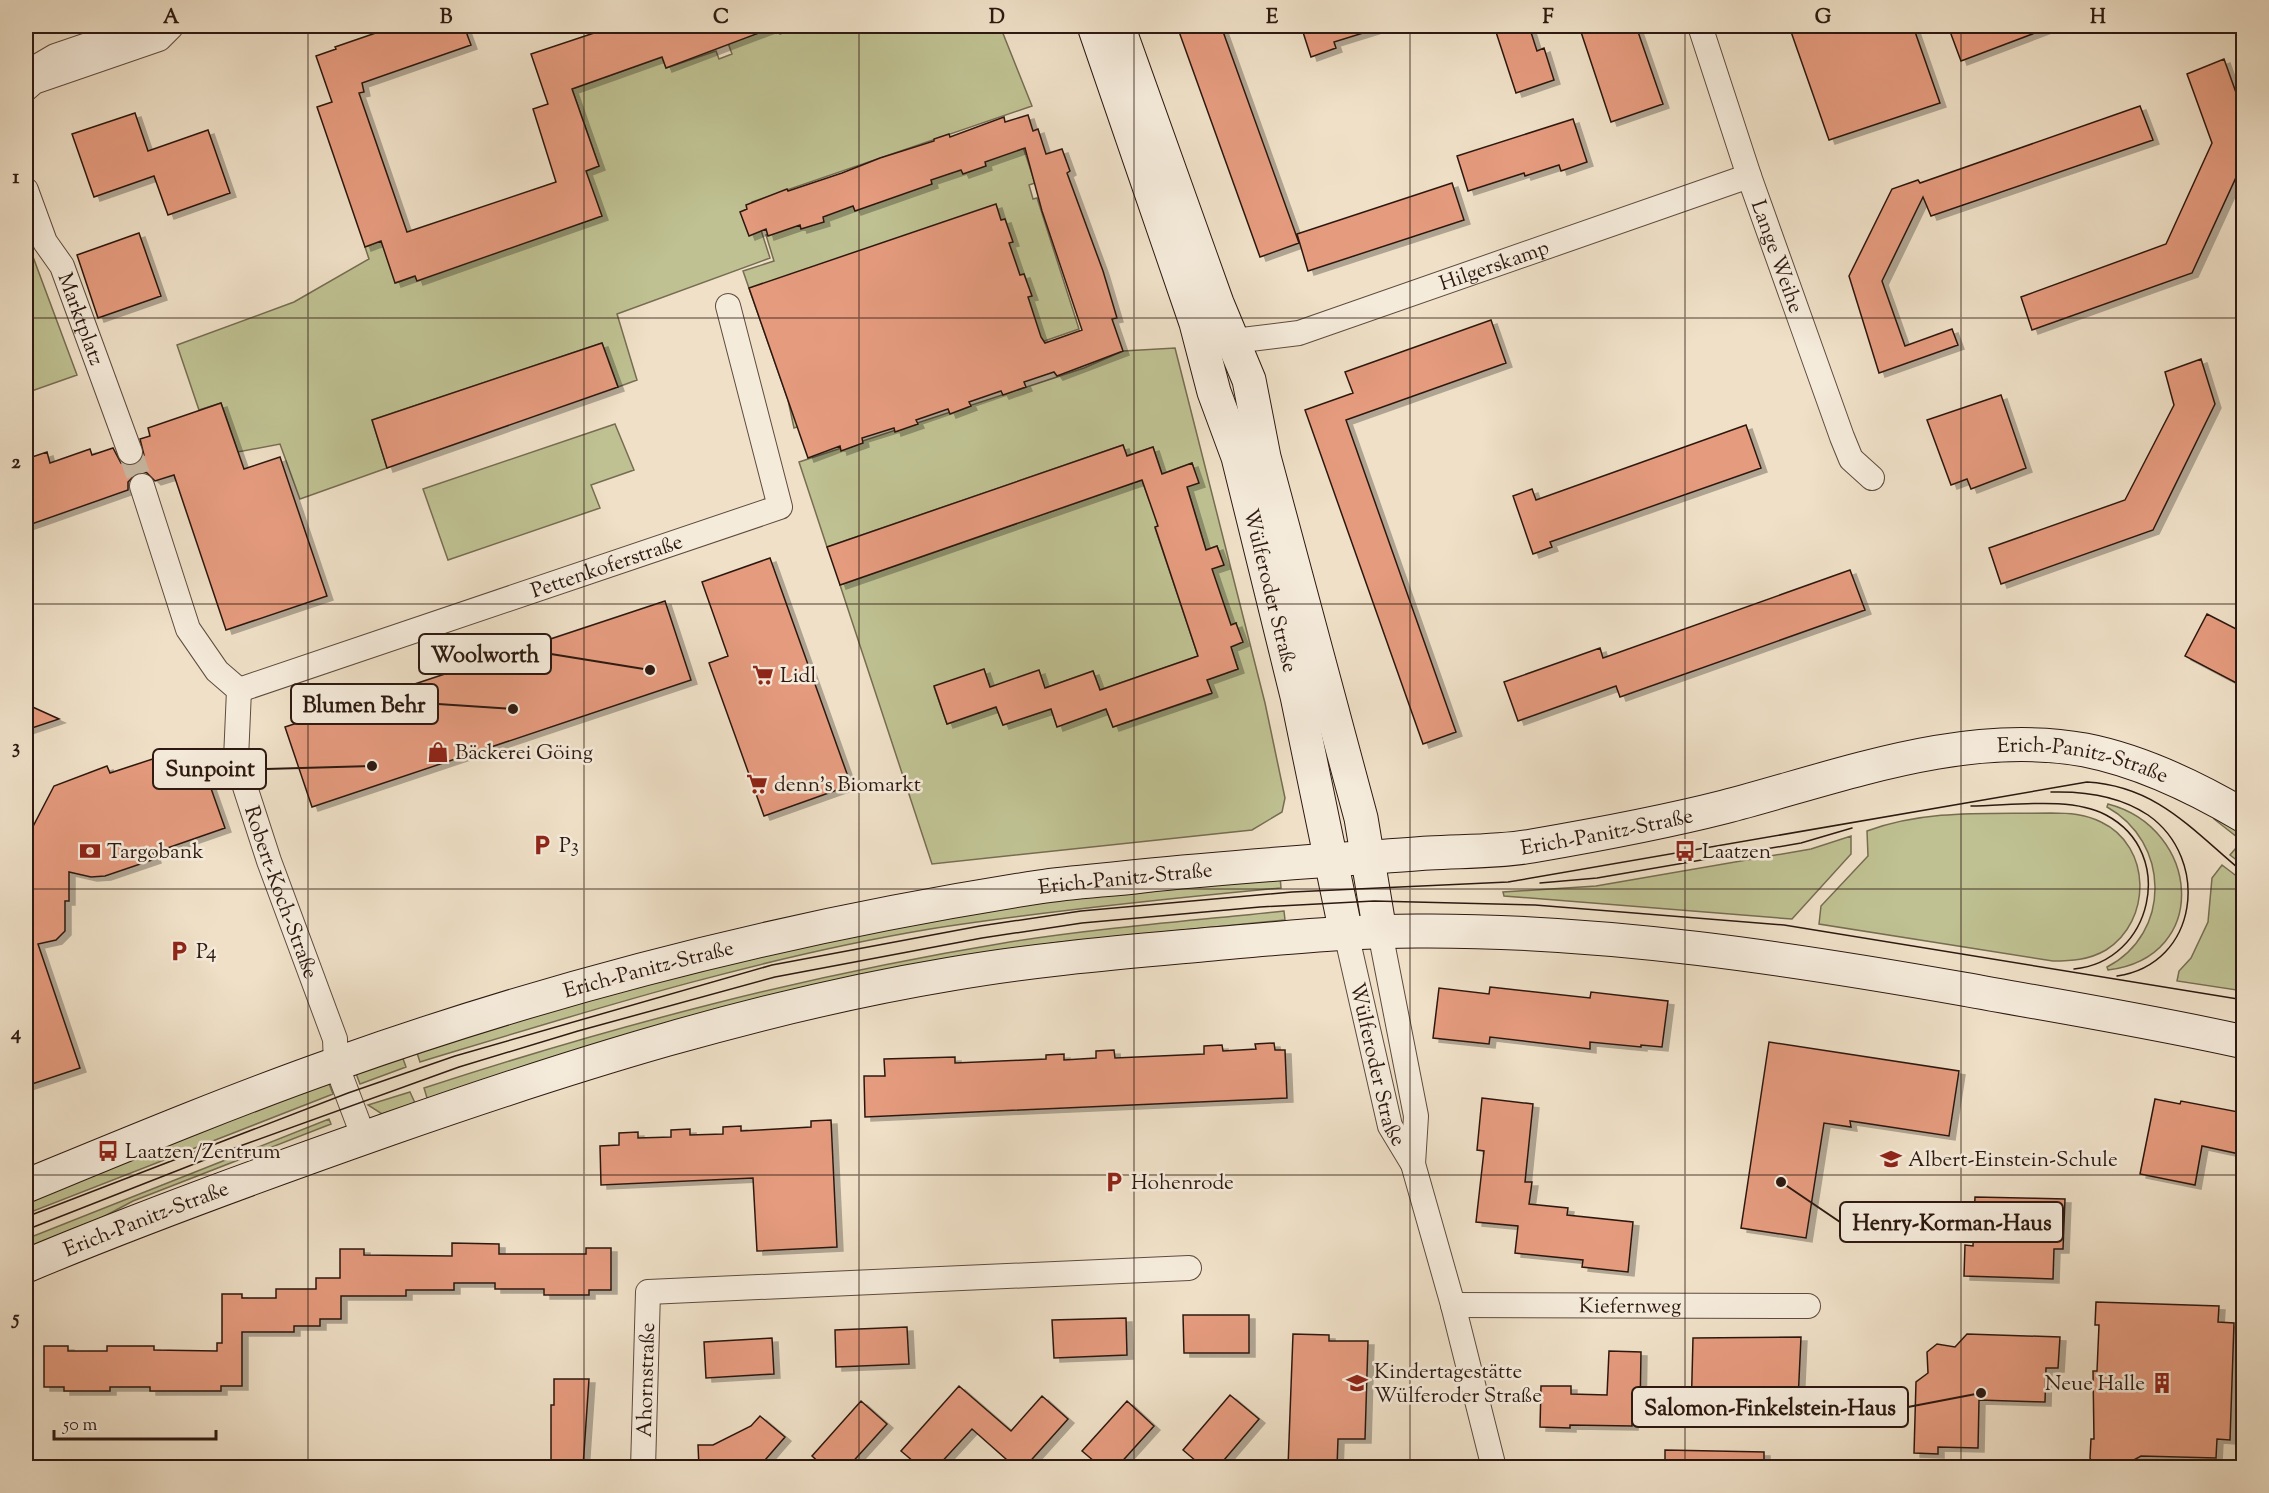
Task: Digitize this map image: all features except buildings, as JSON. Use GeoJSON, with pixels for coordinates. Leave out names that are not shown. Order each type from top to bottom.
{"type":"FeatureCollection","features":[{"type":"Feature","properties":{"kind":"main road","name":"Wülferoder Straße"},"geometry":{"type":"LineString","coordinates":[[1094,26],[1196,323],[1214,392],[1238,457],[1297,696],[1346,933]]}},
{"type":"Feature","properties":{"kind":"main road","name":"Wülferoder Straße"},"geometry":{"type":"LineString","coordinates":[[1118,26],[1217,303],[1249,380],[1264,457],[1361,818],[1380,932]]}},
{"type":"Feature","properties":{"kind":"main road","name":"Erich-Panitz-Straße"},"geometry":{"type":"LineString","coordinates":[[26,1186],[108,1151],[336,1064],[537,998],[811,928],[1044,886],[1259,864],[1367,860],[1526,848],[1719,808],[1846,772],[1930,753],[1980,746],[2057,748],[2092,752],[2166,776],[2210,796],[2244,816]]}},
{"type":"Feature","properties":{"kind":"main road","name":"Erich-Panitz-Straße"},"geometry":{"type":"LineString","coordinates":[[26,1266],[275,1168],[556,1071],[806,1004],[945,975],[1020,963],[1346,933],[1431,931],[1592,938],[1794,960],[2176,1027],[2244,1042]]}},
{"type":"Feature","properties":{"kind":"street"},"geometry":{"type":"LineString","coordinates":[[26,73],[55,56],[142,26]]}},
{"type":"Feature","properties":{"kind":"street"},"geometry":{"type":"LineString","coordinates":[[26,89],[34,82],[159,39],[169,26]]}},
{"type":"Feature","properties":{"kind":"street","name":"Lange Weihe"},"geometry":{"type":"LineString","coordinates":[[1700,26],[1749,176],[1846,448],[1851,459],[1872,478]]}},
{"type":"Feature","properties":{"kind":"street","name":"Hilgerskamp"},"geometry":{"type":"LineString","coordinates":[[1234,341],[1299,333],[1749,176]]}},
{"type":"Feature","properties":{"kind":"street","name":"Marktplatz"},"geometry":{"type":"LineString","coordinates":[[26,190],[45,242],[63,266],[130,452]]}},
{"type":"Feature","properties":{"kind":"street","name":"Pettenkoferstraße"},"geometry":{"type":"LineString","coordinates":[[239,690],[780,507],[728,306]]}},
{"type":"Feature","properties":{"kind":"street"},"geometry":{"type":"LineString","coordinates":[[142,486],[188,629],[217,671],[239,690]]}},
{"type":"Feature","properties":{"kind":"street","name":"Robert-Koch-Straße"},"geometry":{"type":"LineString","coordinates":[[239,690],[236,759],[269,861],[335,1039],[336,1064],[364,1138]]}},
{"type":"Feature","properties":{"kind":"street","name":"Wülferoder Straße"},"geometry":{"type":"LineString","coordinates":[[1380,932],[1416,1116],[1413,1164]]}},
{"type":"Feature","properties":{"kind":"street","name":"Wülferoder Straße"},"geometry":{"type":"LineString","coordinates":[[1346,933],[1390,1126],[1413,1164],[1453,1305],[1494,1467]]}},
{"type":"Feature","properties":{"kind":"street","name":"Ahornstraße"},"geometry":{"type":"LineString","coordinates":[[643,1467],[648,1292],[1189,1268]]}},
{"type":"Feature","properties":{"kind":"street","name":"Kiefernweg"},"geometry":{"type":"LineString","coordinates":[[1453,1305],[1808,1306]]}},
{"type":"Feature","properties":{"kind":"green space"},"geometry":{"type":"Polygon","coordinates":[[[803,26],[1000,26],[1032,106],[752,202],[770,258],[617,314],[637,380],[618,387],[602,343],[372,420],[387,468],[300,499],[280,444],[238,452],[221,403],[199,410],[177,345],[294,302],[369,259],[365,247],[388,238],[396,283],[415,276],[417,280],[601,216],[579,174],[599,166],[572,89],[662,57],[666,68],[716,51],[719,59],[732,54],[728,43],[777,27],[780,34],[803,26]]]}},
{"type":"Feature","properties":{"kind":"green space"},"geometry":{"type":"Polygon","coordinates":[[[1023,147],[1035,183],[1029,185],[1033,199],[1037,198],[1079,329],[794,428],[788,400],[743,271],[774,261],[766,235],[1023,147]]]}},
{"type":"Feature","properties":{"kind":"green space"},"geometry":{"type":"Polygon","coordinates":[[[26,238],[77,375],[26,393],[26,238]]]}},
{"type":"Feature","properties":{"kind":"green space"},"geometry":{"type":"Polygon","coordinates":[[[1175,348],[1265,703],[1285,798],[1282,812],[1252,830],[932,864],[840,585],[1142,480],[1162,525],[1155,528],[1198,656],[1100,690],[1093,671],[1045,688],[990,687],[984,670],[934,687],[947,724],[996,707],[1003,725],[1051,709],[1057,726],[1106,709],[1113,727],[1211,694],[1207,680],[1238,669],[1228,639],[1236,623],[1225,627],[1209,562],[1221,558],[1217,546],[1206,550],[1185,480],[1196,476],[1192,463],[1162,474],[1153,447],[1127,456],[1123,445],[827,547],[799,462],[1084,368],[1123,351],[1175,348]]]}},
{"type":"Feature","properties":{"kind":"green space"},"geometry":{"type":"Polygon","coordinates":[[[615,424],[634,470],[591,485],[600,508],[448,560],[423,489],[615,424]]]}},
{"type":"Feature","properties":{"kind":"green space"},"geometry":{"type":"Polygon","coordinates":[[[2108,804],[2139,817],[2161,838],[2176,864],[2182,891],[2178,918],[2165,942],[2142,960],[2108,970],[2107,967],[2128,952],[2143,933],[2152,911],[2155,887],[2152,864],[2143,842],[2128,823],[2107,807],[2108,804]]]}},
{"type":"Feature","properties":{"kind":"green space"},"geometry":{"type":"Polygon","coordinates":[[[1981,813],[2064,813],[2089,817],[2118,833],[2130,848],[2137,865],[2140,884],[2138,903],[2132,921],[2121,937],[2100,953],[2080,959],[2053,961],[1819,924],[1821,906],[1868,856],[1867,831],[1889,824],[1935,816],[1981,813]]]}},
{"type":"Feature","properties":{"kind":"green space"},"geometry":{"type":"Polygon","coordinates":[[[2218,814],[2243,831],[2243,865],[2230,855],[2242,841],[2214,819],[2218,814]]]}},
{"type":"Feature","properties":{"kind":"green space"},"geometry":{"type":"Polygon","coordinates":[[[1851,836],[1851,854],[1792,919],[1504,896],[1503,892],[1596,886],[1811,849],[1851,836]]]}},
{"type":"Feature","properties":{"kind":"green space"},"geometry":{"type":"Polygon","coordinates":[[[2222,865],[2243,881],[2243,991],[2177,981],[2179,971],[2191,958],[2208,922],[2212,878],[2222,865]]]}},
{"type":"Feature","properties":{"kind":"green space"},"geometry":{"type":"Polygon","coordinates":[[[1280,876],[1281,888],[1017,917],[865,941],[673,987],[420,1062],[416,1050],[686,968],[1025,902],[1280,876]]]}},
{"type":"Feature","properties":{"kind":"green space"},"geometry":{"type":"Polygon","coordinates":[[[1284,911],[1285,920],[1052,943],[428,1101],[424,1088],[640,1023],[711,1004],[856,971],[1039,938],[1284,911]]]}},
{"type":"Feature","properties":{"kind":"green space"},"geometry":{"type":"Polygon","coordinates":[[[401,1053],[406,1067],[360,1084],[355,1071],[401,1053]]]}},
{"type":"Feature","properties":{"kind":"green space"},"geometry":{"type":"Polygon","coordinates":[[[328,1081],[333,1094],[26,1214],[26,1198],[328,1081]]]}},
{"type":"Feature","properties":{"kind":"green space"},"geometry":{"type":"Polygon","coordinates":[[[410,1092],[415,1103],[382,1114],[368,1105],[410,1092]]]}},
{"type":"Feature","properties":{"kind":"green space"},"geometry":{"type":"Polygon","coordinates":[[[329,1119],[331,1124],[133,1201],[71,1234],[26,1252],[26,1239],[329,1119]]]}},
{"type":"Feature","properties":{"kind":"tunnel"},"geometry":{"type":"LineString","coordinates":[[130,452],[142,486]]}},
{"type":"Feature","properties":{"kind":"tram line"},"geometry":{"type":"LineString","coordinates":[[26,1217],[348,1093],[455,1056],[772,965],[980,926],[1081,911],[1292,892],[1508,882],[2087,782],[2112,785],[2154,801],[2190,826],[2244,873]]}},
{"type":"Feature","properties":{"kind":"tram line"},"geometry":{"type":"LineString","coordinates":[[2051,792],[2077,792],[2126,803],[2148,815],[2168,834],[2181,857],[2187,882],[2187,908],[2179,931],[2165,952],[2144,967],[2117,976]]}},
{"type":"Feature","properties":{"kind":"tram line"},"geometry":{"type":"LineString","coordinates":[[1971,806],[2058,804],[2092,809],[2106,815],[2128,832],[2142,854],[2148,879],[2146,904],[2137,927],[2122,947],[2101,962],[2074,969]]}},
{"type":"Feature","properties":{"kind":"tram line"},"geometry":{"type":"LineString","coordinates":[[1540,883],[1597,878],[1801,843],[1852,828]]}},
{"type":"Feature","properties":{"kind":"tram line"},"geometry":{"type":"LineString","coordinates":[[26,1230],[240,1146],[459,1067],[578,1031],[775,977],[982,938],[1082,923],[1260,907],[1374,901],[1535,905],[1784,925],[2244,1000]]}},
{"type":"Feature","properties":{"kind":"place","name":"Woolworth"},"geometry":{"type":"Point","coordinates":[650,670]}},
{"type":"Feature","properties":{"kind":"place","name":"Lidl"},"geometry":{"type":"Point","coordinates":[763,675]}},
{"type":"Feature","properties":{"kind":"place","name":"Blumen Behr"},"geometry":{"type":"Point","coordinates":[513,709]}},
{"type":"Feature","properties":{"kind":"place","name":"Bäckerei Göing"},"geometry":{"type":"Point","coordinates":[438,752]}},
{"type":"Feature","properties":{"kind":"place","name":"Sunpoint"},"geometry":{"type":"Point","coordinates":[372,766]}},
{"type":"Feature","properties":{"kind":"place","name":"denn's Biomarkt"},"geometry":{"type":"Point","coordinates":[757,784]}},
{"type":"Feature","properties":{"kind":"place","name":"P3"},"geometry":{"type":"Point","coordinates":[542,845]}},
{"type":"Feature","properties":{"kind":"place","name":"Targobank"},"geometry":{"type":"Point","coordinates":[90,851]}},
{"type":"Feature","properties":{"kind":"place","name":"Laatzen"},"geometry":{"type":"Point","coordinates":[1685,851]}},
{"type":"Feature","properties":{"kind":"place","name":"P4"},"geometry":{"type":"Point","coordinates":[179,951]}},
{"type":"Feature","properties":{"kind":"place","name":"Laatzen/Zentrum"},"geometry":{"type":"Point","coordinates":[108,1151]}},
{"type":"Feature","properties":{"kind":"place","name":"Albert-Einstein-Schule"},"geometry":{"type":"Point","coordinates":[1891,1159]}},
{"type":"Feature","properties":{"kind":"place","name":"Hohenrode"},"geometry":{"type":"Point","coordinates":[1114,1182]}},
{"type":"Feature","properties":{"kind":"place","name":"Henry-Korman-Haus"},"geometry":{"type":"Point","coordinates":[1781,1182]}},
{"type":"Feature","properties":{"kind":"place","name":"Kindertagestätte Wülferoder Straße"},"geometry":{"type":"Point","coordinates":[1357,1383]}},
{"type":"Feature","properties":{"kind":"place","name":"Neue Halle"},"geometry":{"type":"Point","coordinates":[2162,1383]}},
{"type":"Feature","properties":{"kind":"place","name":"Salomon-Finkelstein-Haus"},"geometry":{"type":"Point","coordinates":[1981,1393]}}]}
